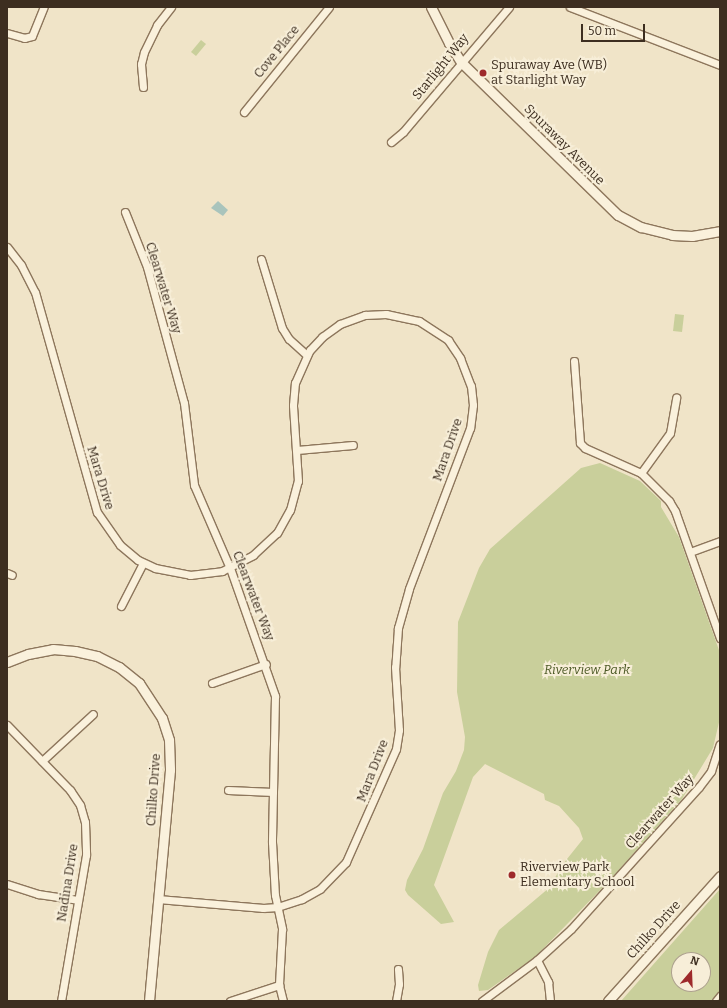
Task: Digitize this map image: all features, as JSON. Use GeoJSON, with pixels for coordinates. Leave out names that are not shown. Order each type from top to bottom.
{"type":"FeatureCollection","features":[{"type":"Feature","properties":{"kind":"street"},"geometry":{"type":"LineString","coordinates":[[7,34],[24,38],[32,36],[44,7]]}},
{"type":"Feature","properties":{"kind":"street"},"geometry":{"type":"LineString","coordinates":[[142,87],[141,64],[144,52],[157,26],[171,7]]}},
{"type":"Feature","properties":{"kind":"street","name":"Cove Place"},"geometry":{"type":"LineString","coordinates":[[244,112],[329,7]]}},
{"type":"Feature","properties":{"kind":"street","name":"Spuraway Avenue"},"geometry":{"type":"LineString","coordinates":[[432,7],[446,40],[461,62],[618,215],[641,227],[672,235],[692,236],[720,231]]}},
{"type":"Feature","properties":{"kind":"street","name":"Starlight Way"},"geometry":{"type":"LineString","coordinates":[[391,142],[403,132],[509,7]]}},
{"type":"Feature","properties":{"kind":"street"},"geometry":{"type":"LineString","coordinates":[[570,7],[720,65]]}},
{"type":"Feature","properties":{"kind":"street","name":"Clearwater Way"},"geometry":{"type":"LineString","coordinates":[[125,212],[149,275],[184,403],[194,485],[230,568],[266,664],[276,703],[272,842],[278,907],[282,929],[279,985],[283,1001]]}},
{"type":"Feature","properties":{"kind":"street","name":"Mara Drive"},"geometry":{"type":"LineString","coordinates":[[7,247],[21,265],[35,292],[96,512],[115,541],[143,563],[166,571],[190,575],[230,568],[263,548],[286,519],[297,488],[297,450],[293,397],[298,375],[307,355],[328,332],[356,318],[386,314],[411,318],[435,330],[454,349],[469,377],[473,405],[468,434],[401,615],[395,667],[398,737],[391,764],[354,848],[340,870],[316,892],[278,907],[262,908],[158,899]]}},
{"type":"Feature","properties":{"kind":"street"},"geometry":{"type":"LineString","coordinates":[[261,260],[282,328],[289,339],[307,355]]}},
{"type":"Feature","properties":{"kind":"street"},"geometry":{"type":"LineString","coordinates":[[574,361],[580,443],[588,449],[640,473],[654,484],[672,506],[720,638]]}},
{"type":"Feature","properties":{"kind":"street"},"geometry":{"type":"LineString","coordinates":[[640,473],[670,433],[676,398]]}},
{"type":"Feature","properties":{"kind":"street"},"geometry":{"type":"LineString","coordinates":[[297,450],[353,445]]}},
{"type":"Feature","properties":{"kind":"street"},"geometry":{"type":"LineString","coordinates":[[690,552],[720,541]]}},
{"type":"Feature","properties":{"kind":"street"},"geometry":{"type":"LineString","coordinates":[[121,606],[143,563]]}},
{"type":"Feature","properties":{"kind":"street","name":"Chilko Drive"},"geometry":{"type":"LineString","coordinates":[[7,662],[44,650],[67,650],[87,653],[124,670],[139,683],[153,701],[165,727],[170,754],[149,1001]]}},
{"type":"Feature","properties":{"kind":"street"},"geometry":{"type":"LineString","coordinates":[[212,682],[266,664]]}},
{"type":"Feature","properties":{"kind":"street"},"geometry":{"type":"LineString","coordinates":[[42,761],[93,714]]}},
{"type":"Feature","properties":{"kind":"street","name":"Nadina Drive"},"geometry":{"type":"LineString","coordinates":[[7,725],[73,795],[85,822],[87,850],[61,1001]]}},
{"type":"Feature","properties":{"kind":"street","name":"Clearwater Way"},"geometry":{"type":"LineString","coordinates":[[482,1001],[537,960],[571,929],[699,787],[711,771],[720,744]]}},
{"type":"Feature","properties":{"kind":"street"},"geometry":{"type":"LineString","coordinates":[[228,790],[273,792]]}},
{"type":"Feature","properties":{"kind":"street","name":"Chilko Drive"},"geometry":{"type":"LineString","coordinates":[[608,1001],[720,876]]}},
{"type":"Feature","properties":{"kind":"street"},"geometry":{"type":"LineString","coordinates":[[7,884],[38,894],[78,900]]}},
{"type":"Feature","properties":{"kind":"street"},"geometry":{"type":"LineString","coordinates":[[537,960],[548,982],[550,1001]]}},
{"type":"Feature","properties":{"kind":"street"},"geometry":{"type":"LineString","coordinates":[[396,1001],[399,984],[398,969]]}},
{"type":"Feature","properties":{"kind":"street"},"geometry":{"type":"LineString","coordinates":[[230,1001],[279,985]]}},
{"type":"Feature","properties":{"kind":"lane"},"geometry":{"type":"LineString","coordinates":[[715,1001],[720,995]]}},
{"type":"Feature","properties":{"kind":"green space"},"geometry":{"type":"Polygon","coordinates":[[[201,40],[206,44],[196,56],[191,52],[201,40]]]}},
{"type":"Feature","properties":{"kind":"green space"},"geometry":{"type":"Polygon","coordinates":[[[675,314],[684,315],[682,332],[673,331],[675,314]]]}},
{"type":"Feature","properties":{"kind":"green space","name":"Riverview Park"},"geometry":{"type":"Polygon","coordinates":[[[600,463],[640,481],[661,501],[661,507],[679,537],[720,653],[720,718],[713,748],[682,799],[608,882],[535,957],[488,990],[479,991],[478,985],[488,952],[499,930],[549,888],[563,864],[583,839],[579,828],[559,806],[545,800],[544,794],[485,764],[473,777],[434,885],[454,922],[441,924],[408,895],[405,890],[407,880],[423,849],[443,793],[456,771],[464,750],[465,737],[457,692],[458,622],[479,568],[490,549],[581,468],[600,463]]]}},
{"type":"Feature","properties":{"kind":"green space"},"geometry":{"type":"Polygon","coordinates":[[[720,889],[720,1001],[621,1001],[720,889]]]}},
{"type":"Feature","properties":{"kind":"water"},"geometry":{"type":"Polygon","coordinates":[[[218,201],[228,210],[223,216],[211,208],[218,201]]]}},
{"type":"Feature","properties":{"kind":"place","name":"Spuraway Ave (WB) at Starlight Way"},"geometry":{"type":"Point","coordinates":[483,73]}},
{"type":"Feature","properties":{"kind":"place","name":"Riverview Park Elementary School"},"geometry":{"type":"Point","coordinates":[512,875]}}]}
